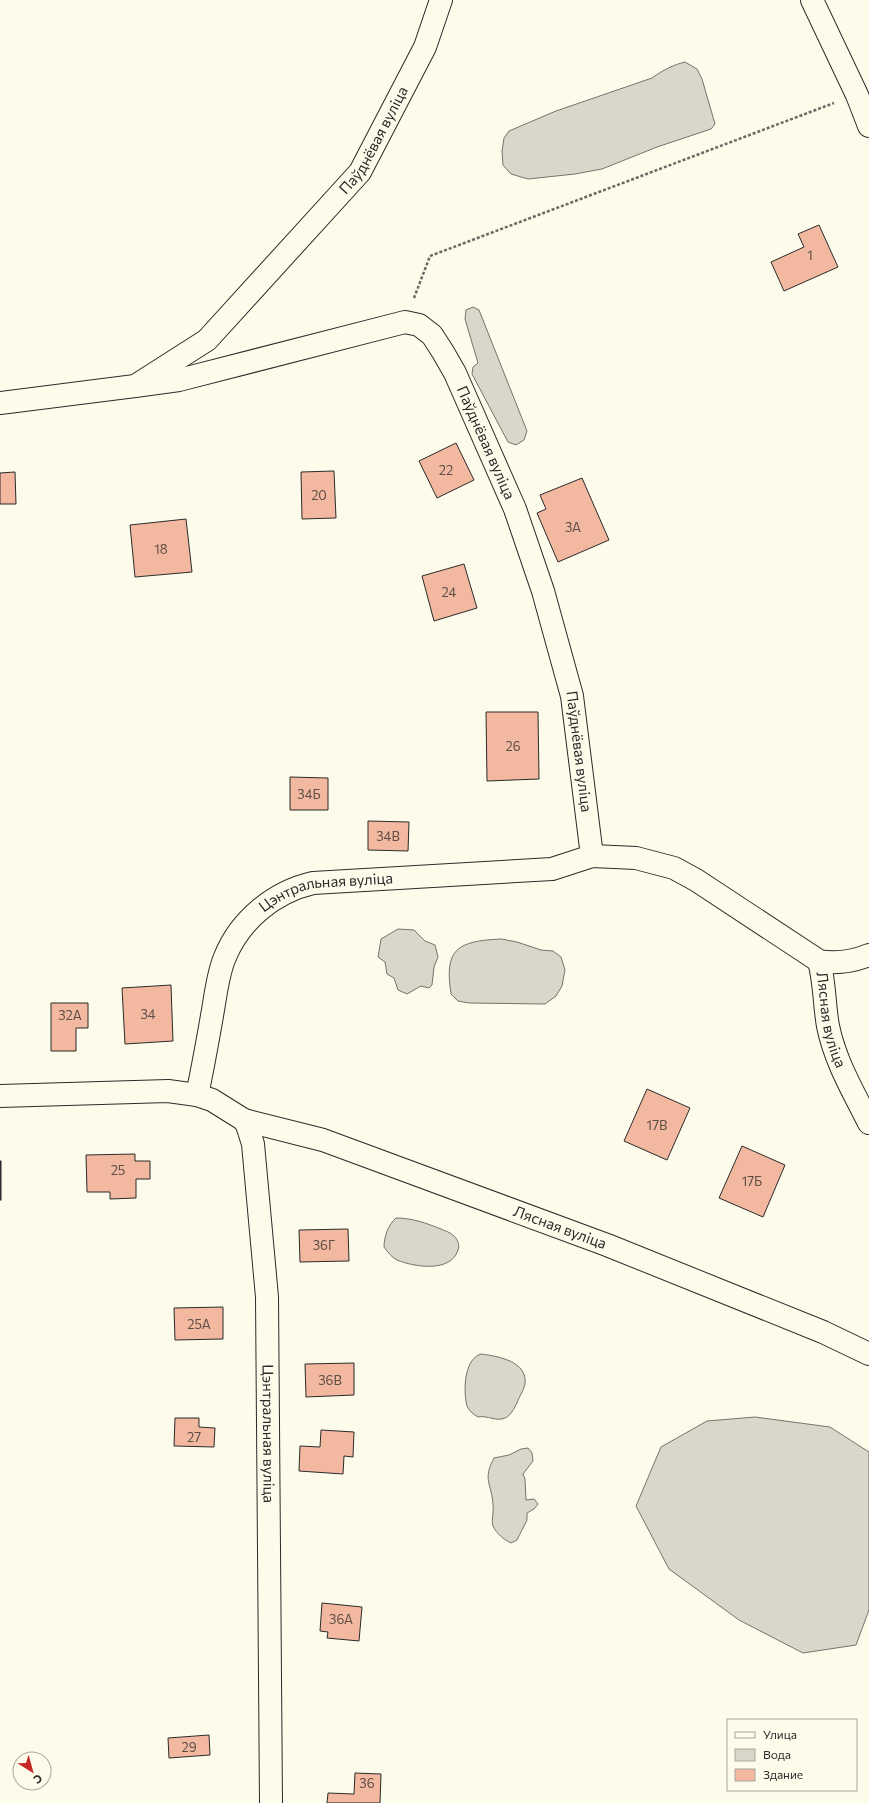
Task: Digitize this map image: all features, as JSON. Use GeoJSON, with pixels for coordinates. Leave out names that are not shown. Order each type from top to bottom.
{"type":"FeatureCollection","features":[{"type":"Feature","properties":{"kind":"street","name":"Паўднёвая вуліца"},"geometry":{"type":"LineString","coordinates":[[135,386],[207,340],[360,172],[425,47],[441,0]]}},
{"type":"Feature","properties":{"kind":"street"},"geometry":{"type":"LineString","coordinates":[[812,0],[857,95],[869,126]]}},
{"type":"Feature","properties":{"kind":"street","name":"Паўднёвая вуліца"},"geometry":{"type":"LineString","coordinates":[[0,403],[179,380],[405,322],[418,325],[432,335],[455,374],[515,509],[543,591],[572,696],[592,856]]}},
{"type":"Feature","properties":{"kind":"street","name":"Цэнтральная вуліца"},"geometry":{"type":"LineString","coordinates":[[197,1095],[216,989],[224,958],[235,937],[246,923],[278,896],[300,886],[330,881],[531,871],[552,868],[592,856],[636,858],[674,868],[717,892],[819,961]]}},
{"type":"Feature","properties":{"kind":"street","name":"Лясная вуліца"},"geometry":{"type":"LineString","coordinates":[[869,955],[832,964],[819,961],[825,989],[828,1026],[835,1049],[843,1072],[869,1123]]}},
{"type":"Feature","properties":{"kind":"street"},"geometry":{"type":"LineString","coordinates":[[0,1096],[168,1091],[197,1095],[212,1100],[244,1120]]}},
{"type":"Feature","properties":{"kind":"street","name":"Цэнтральная вуліца"},"geometry":{"type":"LineString","coordinates":[[244,1120],[248,1124],[253,1144],[267,1297],[270,1803]]}},
{"type":"Feature","properties":{"kind":"street","name":"Лясная вуліца"},"geometry":{"type":"LineString","coordinates":[[244,1120],[322,1140],[608,1245],[823,1332],[869,1354]]}},
{"type":"Feature","properties":{"kind":"path"},"geometry":{"type":"LineString","coordinates":[[405,322],[430,256],[857,95]]}},
{"type":"Feature","properties":{"kind":"water"},"geometry":{"type":"Polygon","coordinates":[[[685,62],[697,69],[702,79],[715,124],[711,129],[657,147],[602,169],[575,174],[528,179],[511,174],[503,165],[502,151],[504,138],[509,131],[556,111],[652,78],[668,68],[685,62]]]}},
{"type":"Feature","properties":{"kind":"water"},"geometry":{"type":"Polygon","coordinates":[[[473,307],[479,310],[527,431],[524,440],[516,445],[508,442],[472,374],[473,367],[478,363],[465,319],[466,310],[473,307]]]}},
{"type":"Feature","properties":{"kind":"water"},"geometry":{"type":"Polygon","coordinates":[[[398,929],[414,930],[425,941],[435,945],[438,957],[434,967],[432,985],[429,988],[421,986],[407,994],[398,990],[394,978],[387,974],[385,962],[378,957],[381,939],[398,929]]]}},
{"type":"Feature","properties":{"kind":"water"},"geometry":{"type":"Polygon","coordinates":[[[501,939],[517,942],[541,950],[553,951],[561,957],[565,970],[562,986],[556,996],[545,1004],[469,1003],[458,1001],[451,994],[449,979],[450,967],[452,957],[457,950],[464,945],[474,942],[501,939]]]}},
{"type":"Feature","properties":{"kind":"water"},"geometry":{"type":"Polygon","coordinates":[[[396,1218],[419,1221],[454,1236],[457,1239],[459,1248],[454,1257],[448,1262],[431,1266],[413,1265],[395,1259],[384,1247],[387,1231],[396,1218]]]}},
{"type":"Feature","properties":{"kind":"water"},"geometry":{"type":"Polygon","coordinates":[[[481,1354],[495,1356],[510,1361],[522,1370],[525,1376],[525,1384],[514,1410],[505,1418],[499,1419],[478,1417],[471,1412],[467,1406],[465,1392],[466,1376],[471,1362],[475,1357],[481,1354]]]}},
{"type":"Feature","properties":{"kind":"water"},"geometry":{"type":"Polygon","coordinates":[[[755,1417],[830,1427],[869,1452],[869,1610],[856,1645],[803,1653],[739,1620],[669,1569],[636,1506],[661,1447],[707,1421],[755,1417]]]}},
{"type":"Feature","properties":{"kind":"water"},"geometry":{"type":"Polygon","coordinates":[[[528,1448],[532,1453],[533,1461],[523,1474],[525,1479],[526,1500],[534,1499],[538,1504],[534,1509],[527,1513],[527,1520],[517,1540],[511,1543],[500,1536],[493,1526],[493,1505],[488,1477],[490,1465],[494,1458],[509,1455],[521,1449],[528,1448]]]}},
{"type":"Feature","properties":{"kind":"building"},"geometry":{"type":"Polygon","coordinates":[[[819,225],[838,267],[784,291],[771,262],[804,247],[798,234],[819,225]]]}},
{"type":"Feature","properties":{"kind":"building"},"geometry":{"type":"Polygon","coordinates":[[[456,443],[474,480],[437,498],[419,461],[456,443]]]}},
{"type":"Feature","properties":{"kind":"building"},"geometry":{"type":"Polygon","coordinates":[[[334,471],[336,518],[302,519],[301,472],[334,471]]]}},
{"type":"Feature","properties":{"kind":"building"},"geometry":{"type":"Polygon","coordinates":[[[15,472],[16,504],[0,504],[0,473],[15,472]]]}},
{"type":"Feature","properties":{"kind":"building"},"geometry":{"type":"Polygon","coordinates":[[[582,478],[609,540],[558,562],[537,513],[546,509],[540,495],[582,478]]]}},
{"type":"Feature","properties":{"kind":"building"},"geometry":{"type":"Polygon","coordinates":[[[186,519],[192,572],[135,577],[130,525],[186,519]]]}},
{"type":"Feature","properties":{"kind":"building"},"geometry":{"type":"Polygon","coordinates":[[[464,564],[477,608],[434,621],[422,576],[464,564]]]}},
{"type":"Feature","properties":{"kind":"building"},"geometry":{"type":"Polygon","coordinates":[[[486,712],[538,712],[539,779],[487,781],[486,712]]]}},
{"type":"Feature","properties":{"kind":"building"},"geometry":{"type":"Polygon","coordinates":[[[290,777],[328,778],[328,810],[290,810],[290,777]]]}},
{"type":"Feature","properties":{"kind":"building"},"geometry":{"type":"Polygon","coordinates":[[[368,821],[409,822],[408,851],[368,850],[368,821]]]}},
{"type":"Feature","properties":{"kind":"building"},"geometry":{"type":"Polygon","coordinates":[[[171,985],[173,1041],[125,1044],[122,988],[171,985]]]}},
{"type":"Feature","properties":{"kind":"building"},"geometry":{"type":"Polygon","coordinates":[[[51,1003],[88,1003],[88,1028],[76,1028],[76,1051],[51,1051],[51,1003]]]}},
{"type":"Feature","properties":{"kind":"building"},"geometry":{"type":"Polygon","coordinates":[[[647,1089],[690,1108],[667,1160],[624,1141],[647,1089]]]}},
{"type":"Feature","properties":{"kind":"building"},"geometry":{"type":"Polygon","coordinates":[[[742,1146],[785,1165],[763,1217],[719,1198],[742,1146]]]}},
{"type":"Feature","properties":{"kind":"building"},"geometry":{"type":"Polygon","coordinates":[[[135,1154],[135,1161],[150,1161],[150,1179],[136,1179],[136,1198],[110,1199],[110,1192],[87,1192],[86,1155],[135,1154]]]}},
{"type":"Feature","properties":{"kind":"building"},"geometry":{"type":"Polygon","coordinates":[[[1,1161],[1,1200],[0,1200],[1,1161]]]}},
{"type":"Feature","properties":{"kind":"building"},"geometry":{"type":"Polygon","coordinates":[[[348,1229],[349,1261],[300,1262],[299,1230],[348,1229]]]}},
{"type":"Feature","properties":{"kind":"building"},"geometry":{"type":"Polygon","coordinates":[[[223,1307],[223,1339],[175,1340],[174,1308],[223,1307]]]}},
{"type":"Feature","properties":{"kind":"building"},"geometry":{"type":"Polygon","coordinates":[[[354,1363],[354,1395],[306,1397],[305,1364],[354,1363]]]}},
{"type":"Feature","properties":{"kind":"building"},"geometry":{"type":"Polygon","coordinates":[[[175,1418],[199,1418],[199,1427],[215,1428],[214,1447],[174,1446],[175,1418]]]}},
{"type":"Feature","properties":{"kind":"building"},"geometry":{"type":"Polygon","coordinates":[[[321,1430],[354,1432],[353,1457],[344,1456],[343,1474],[299,1471],[300,1446],[320,1447],[321,1430]]]}},
{"type":"Feature","properties":{"kind":"building"},"geometry":{"type":"Polygon","coordinates":[[[322,1603],[362,1607],[359,1641],[327,1638],[328,1632],[320,1631],[322,1603]]]}},
{"type":"Feature","properties":{"kind":"building"},"geometry":{"type":"Polygon","coordinates":[[[209,1735],[210,1755],[169,1758],[168,1738],[209,1735]]]}},
{"type":"Feature","properties":{"kind":"building"},"geometry":{"type":"Polygon","coordinates":[[[355,1773],[381,1774],[380,1803],[327,1803],[328,1793],[354,1794],[355,1773]]]}}]}
